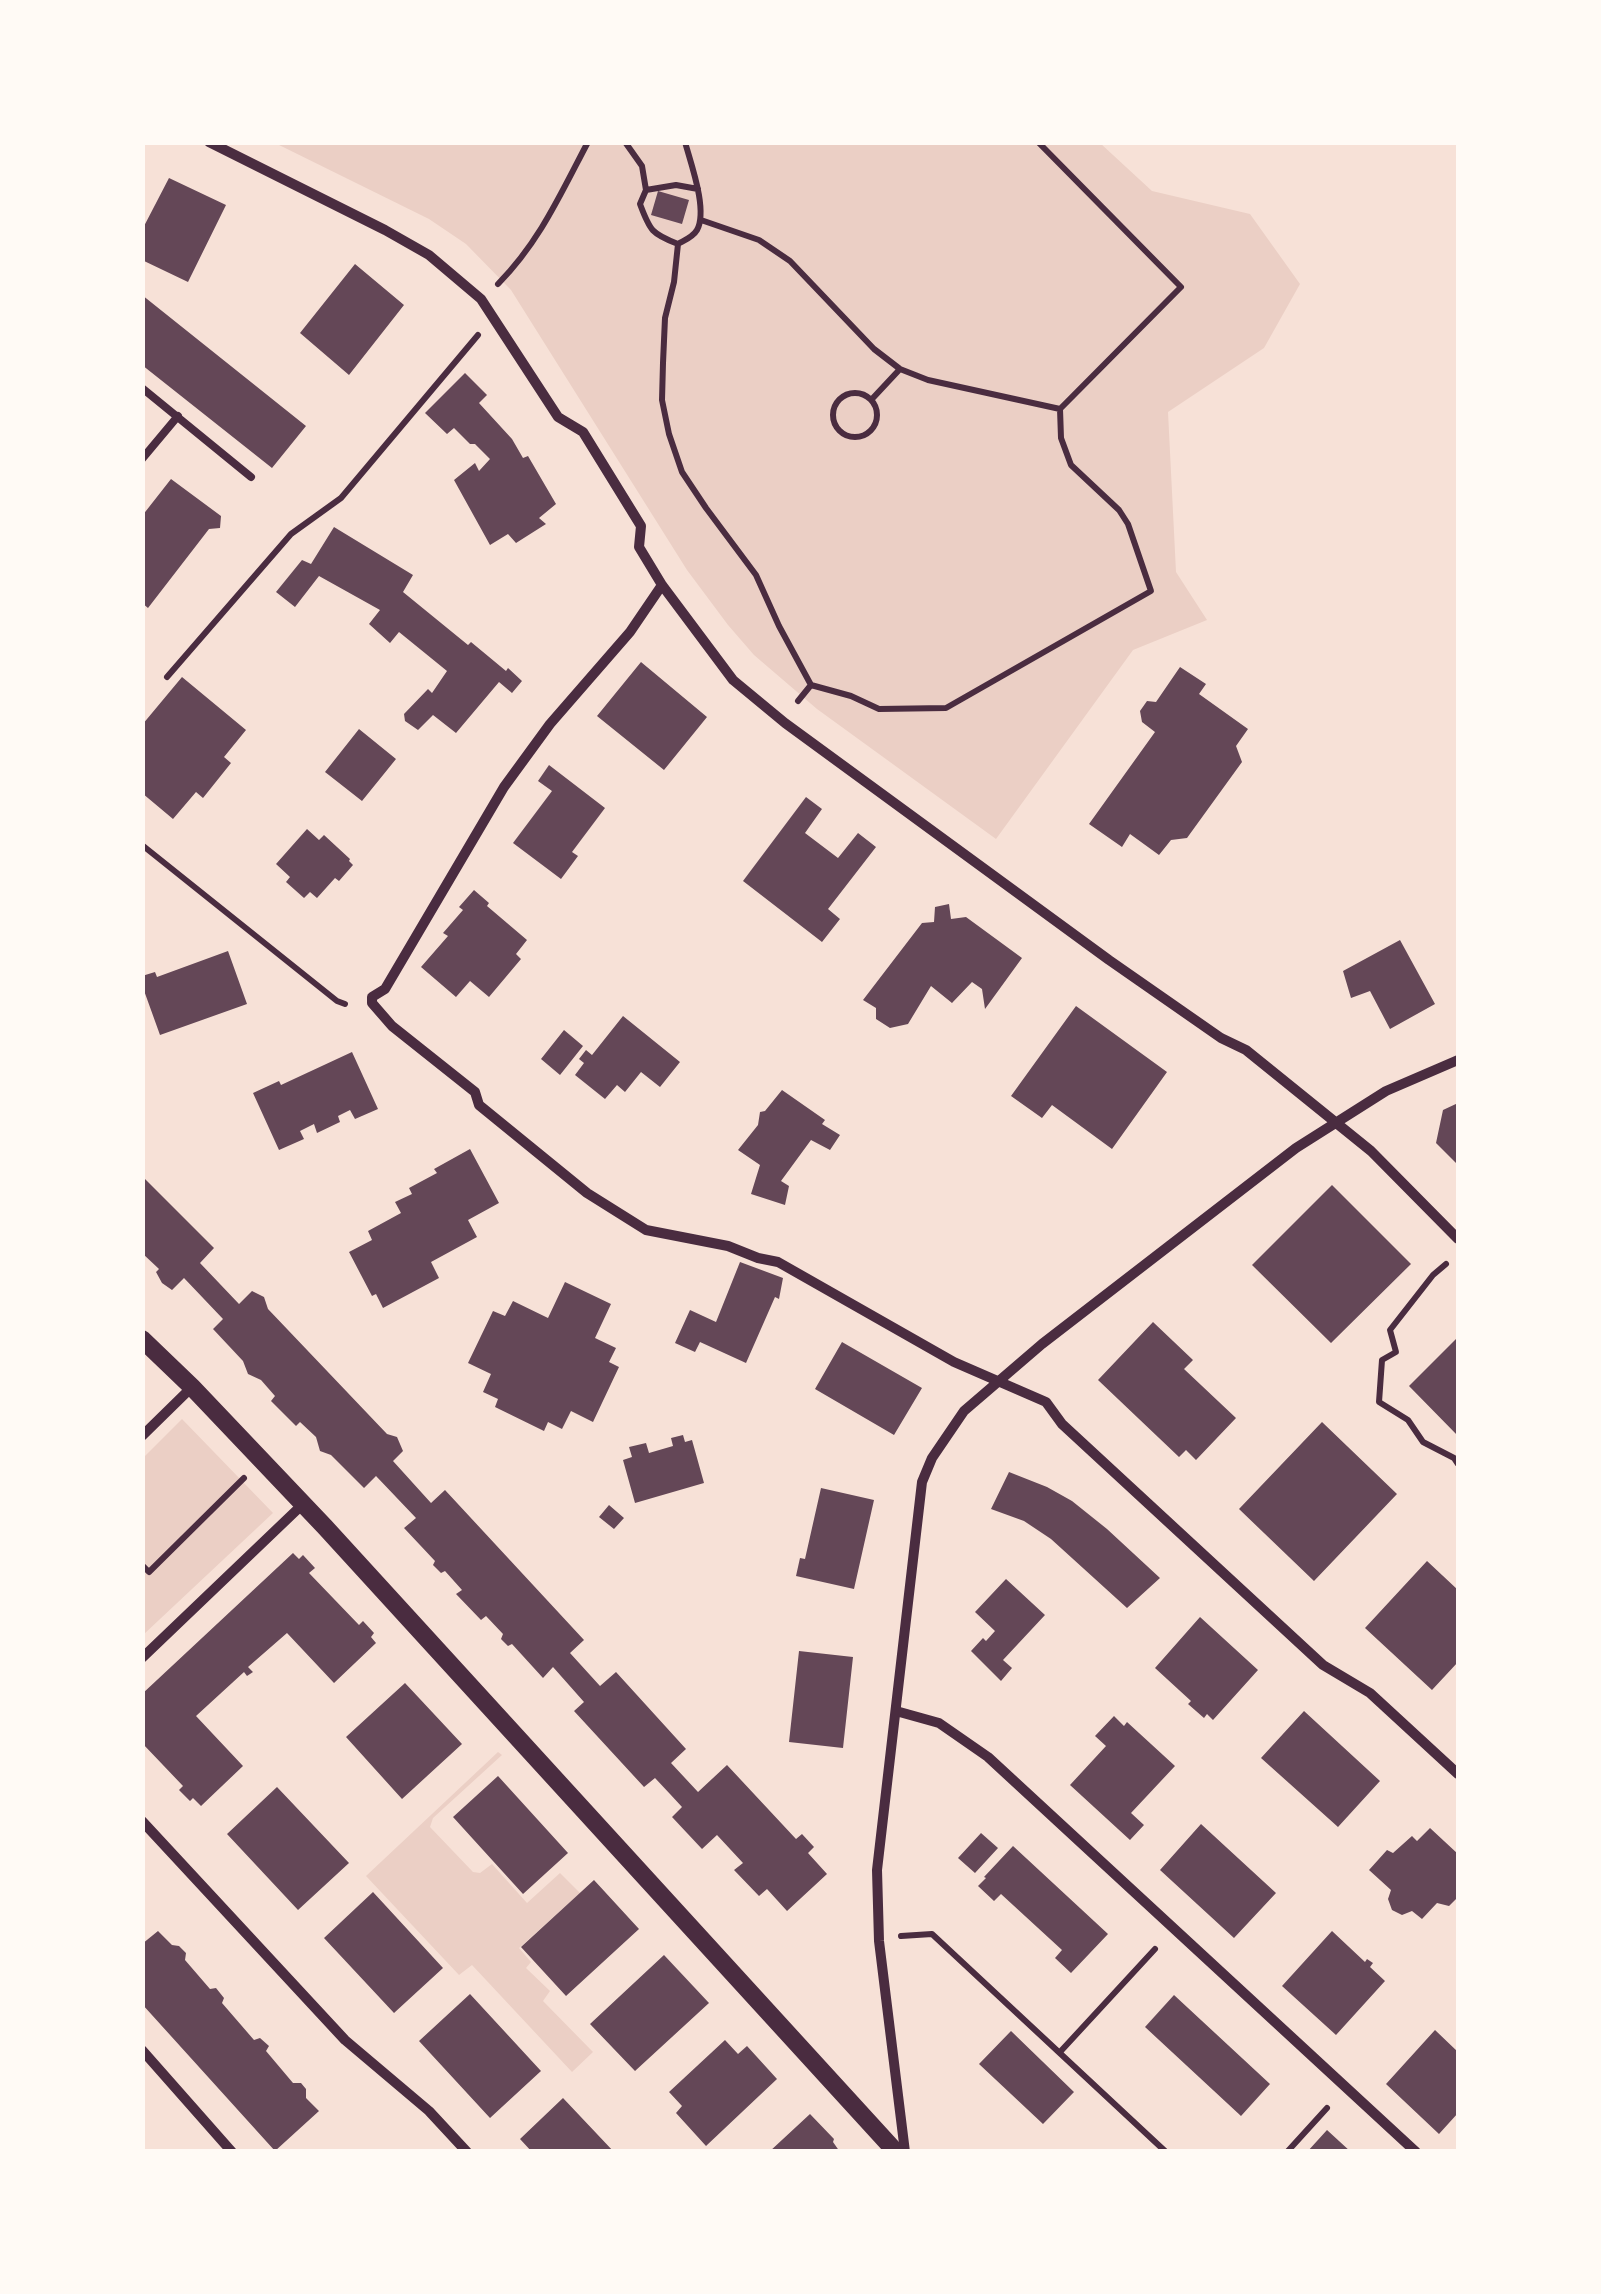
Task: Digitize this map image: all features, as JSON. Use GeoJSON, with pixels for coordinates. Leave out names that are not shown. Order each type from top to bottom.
{"type":"FeatureCollection","features":[{"type":"Feature","properties":{"kind":"street"},"geometry":{"type":"LineString","coordinates":[[209,142],[386,230],[428,255],[481,299],[558,417],[583,432],[641,526],[639,547],[662,585],[733,680],[785,723],[1110,960],[1221,1038],[1246,1050],[1371,1151],[1458,1239]]}},
{"type":"Feature","properties":{"kind":"street"},"geometry":{"type":"LineString","coordinates":[[662,585],[630,632],[550,724],[504,787],[385,989],[372,997],[372,1004],[392,1026],[474,1092],[480,1105],[498,1122],[587,1194],[646,1230],[728,1246],[778,1262],[954,1362],[1046,1402],[1062,1424],[1323,1665],[1370,1693],[1458,1774]]}},
{"type":"Feature","properties":{"kind":"street"},"geometry":{"type":"LineString","coordinates":[[905,2152],[879,1940],[878,1870],[922,1482],[932,1458],[964,1411],[999,1380],[1296,1148],[1386,1091],[1458,1060]]}},
{"type":"Feature","properties":{"kind":"street"},"geometry":{"type":"LineString","coordinates":[[142,1339],[303,1504],[896,2152]]}},
{"type":"Feature","properties":{"kind":"street"},"geometry":{"type":"LineString","coordinates":[[142,1436],[192,1388]]}},
{"type":"Feature","properties":{"kind":"street"},"geometry":{"type":"LineString","coordinates":[[142,1658],[303,1504]]}},
{"type":"Feature","properties":{"kind":"street"},"geometry":{"type":"LineString","coordinates":[[896,1711],[939,1723],[988,1756],[1416,2152]]}},
{"type":"Feature","properties":{"kind":"street"},"geometry":{"type":"LineString","coordinates":[[142,1821],[345,2040],[429,2110],[466,2152]]}},
{"type":"Feature","properties":{"kind":"street"},"geometry":{"type":"LineString","coordinates":[[142,2050],[232,2152]]}},
{"type":"Feature","properties":{"kind":"lane"},"geometry":{"type":"LineString","coordinates":[[142,388],[251,477]]}},
{"type":"Feature","properties":{"kind":"lane"},"geometry":{"type":"LineString","coordinates":[[142,459],[178,416]]}},
{"type":"Feature","properties":{"kind":"path"},"geometry":{"type":"LineString","coordinates":[[498,285],[542,232],[588,142]]}},
{"type":"Feature","properties":{"kind":"path"},"geometry":{"type":"LineString","coordinates":[[626,142],[642,166],[646,190],[640,204],[646,222],[654,234],[678,244]]}},
{"type":"Feature","properties":{"kind":"path"},"geometry":{"type":"LineString","coordinates":[[678,244],[696,234],[700,220],[698,189],[685,142]]}},
{"type":"Feature","properties":{"kind":"path"},"geometry":{"type":"LineString","coordinates":[[678,244],[665,318],[662,400],[682,472],[756,576],[811,684],[879,709],[946,708],[1152,591],[1128,524],[1119,510],[1071,465],[1061,438],[1060,410],[1181,288],[1038,142]]}},
{"type":"Feature","properties":{"kind":"path"},"geometry":{"type":"LineString","coordinates":[[646,190],[676,185],[698,189]]}},
{"type":"Feature","properties":{"kind":"path"},"geometry":{"type":"LineString","coordinates":[[700,220],[758,240],[790,260],[874,350],[900,369],[928,380],[1060,410]]}},
{"type":"Feature","properties":{"kind":"path"},"geometry":{"type":"LineString","coordinates":[[167,677],[291,534],[341,498],[480,334]]}},
{"type":"Feature","properties":{"kind":"path"},"geometry":{"type":"LineString","coordinates":[[872,399],[900,369]]}},
{"type":"Feature","properties":{"kind":"path"},"geometry":{"type":"LineString","coordinates":[[854,392],[872,399],[878,416],[865,436],[848,436],[836,427],[833,410],[843,396],[854,392]]}},
{"type":"Feature","properties":{"kind":"path"},"geometry":{"type":"LineString","coordinates":[[798,701],[811,684]]}},
{"type":"Feature","properties":{"kind":"path"},"geometry":{"type":"LineString","coordinates":[[142,845],[345,1004]]}},
{"type":"Feature","properties":{"kind":"path"},"geometry":{"type":"LineString","coordinates":[[1446,1264],[1390,1330],[1396,1352],[1382,1360],[1379,1402],[1408,1420],[1423,1442],[1458,1464]]}},
{"type":"Feature","properties":{"kind":"path"},"geometry":{"type":"LineString","coordinates":[[145,1572],[245,1478]]}},
{"type":"Feature","properties":{"kind":"path"},"geometry":{"type":"LineString","coordinates":[[895,1937],[932,1934],[1166,2152]]}},
{"type":"Feature","properties":{"kind":"path"},"geometry":{"type":"LineString","coordinates":[[1060,2052],[1154,1949]]}},
{"type":"Feature","properties":{"kind":"path"},"geometry":{"type":"LineString","coordinates":[[1287,2152],[1327,2108]]}},
{"type":"Feature","properties":{"kind":"shaded area"},"geometry":{"type":"Polygon","coordinates":[[[275,143],[1100,143],[1152,191],[1250,214],[1300,284],[1264,348],[1168,412],[1176,572],[1207,620],[1133,650],[996,839],[817,709],[754,655],[687,570],[511,290],[466,244],[429,219],[275,143]]]}},
{"type":"Feature","properties":{"kind":"shaded area"},"geometry":{"type":"Polygon","coordinates":[[[182,1419],[273,1513],[143,1635],[143,1458],[182,1419]]]}},
{"type":"Feature","properties":{"kind":"shaded area"},"geometry":{"type":"Polygon","coordinates":[[[498,1752],[502,1755],[433,1818],[430,1827],[473,1872],[480,1873],[492,1864],[527,1903],[560,1873],[580,1893],[519,1948],[531,1962],[526,1968],[550,1991],[543,2001],[593,2052],[572,2072],[472,1965],[459,1975],[366,1876],[498,1752]]]}},
{"type":"Feature","properties":{"kind":"building"},"geometry":{"type":"Polygon","coordinates":[[[169,178],[226,205],[188,282],[142,260],[142,230],[169,178]]]}},
{"type":"Feature","properties":{"kind":"building"},"geometry":{"type":"Polygon","coordinates":[[[658,191],[689,200],[682,224],[651,215],[658,191]]]}},
{"type":"Feature","properties":{"kind":"building"},"geometry":{"type":"Polygon","coordinates":[[[355,264],[404,305],[349,375],[300,333],[355,264]]]}},
{"type":"Feature","properties":{"kind":"building"},"geometry":{"type":"Polygon","coordinates":[[[142,295],[306,426],[272,468],[142,365],[142,295]]]}},
{"type":"Feature","properties":{"kind":"building"},"geometry":{"type":"Polygon","coordinates":[[[465,373],[487,395],[479,403],[512,439],[523,458],[528,456],[556,504],[539,518],[546,524],[516,543],[508,534],[490,545],[454,480],[475,463],[479,471],[490,459],[454,428],[447,434],[425,413],[465,373]]]}},
{"type":"Feature","properties":{"kind":"building"},"geometry":{"type":"Polygon","coordinates":[[[171,479],[221,516],[220,528],[209,529],[148,608],[142,603],[142,516],[171,479]]]}},
{"type":"Feature","properties":{"kind":"building"},"geometry":{"type":"Polygon","coordinates":[[[334,527],[413,575],[403,592],[468,645],[471,642],[506,671],[508,668],[522,681],[512,693],[499,682],[456,733],[433,715],[418,730],[405,721],[404,714],[428,689],[432,693],[447,671],[399,632],[390,643],[369,624],[380,610],[319,576],[295,607],[276,592],[302,560],[311,564],[334,527]]]}},
{"type":"Feature","properties":{"kind":"building"},"geometry":{"type":"Polygon","coordinates":[[[641,662],[707,717],[664,770],[597,716],[641,662]]]}},
{"type":"Feature","properties":{"kind":"building"},"geometry":{"type":"Polygon","coordinates":[[[1180,667],[1206,684],[1199,694],[1248,729],[1236,746],[1242,762],[1187,838],[1171,840],[1159,855],[1130,834],[1122,847],[1089,824],[1155,732],[1142,722],[1140,711],[1147,701],[1156,702],[1180,667]]]}},
{"type":"Feature","properties":{"kind":"building"},"geometry":{"type":"Polygon","coordinates":[[[182,677],[246,730],[224,757],[231,763],[203,798],[196,792],[173,819],[142,793],[142,725],[182,677]]]}},
{"type":"Feature","properties":{"kind":"building"},"geometry":{"type":"Polygon","coordinates":[[[359,729],[396,759],[362,801],[325,772],[359,729]]]}},
{"type":"Feature","properties":{"kind":"building"},"geometry":{"type":"Polygon","coordinates":[[[549,765],[605,808],[572,852],[578,856],[561,879],[513,843],[552,791],[538,781],[549,765]]]}},
{"type":"Feature","properties":{"kind":"building"},"geometry":{"type":"Polygon","coordinates":[[[806,797],[822,809],[805,833],[838,858],[858,833],[876,847],[828,909],[840,919],[822,942],[743,881],[806,797]]]}},
{"type":"Feature","properties":{"kind":"building"},"geometry":{"type":"Polygon","coordinates":[[[307,829],[319,840],[324,835],[353,865],[317,898],[310,892],[304,898],[286,882],[290,877],[276,864],[307,829]]]}},
{"type":"Feature","properties":{"kind":"building"},"geometry":{"type":"Polygon","coordinates":[[[474,890],[527,940],[516,954],[521,959],[489,997],[470,981],[456,997],[421,967],[448,936],[443,933],[474,890]]]}},
{"type":"Feature","properties":{"kind":"building"},"geometry":{"type":"Polygon","coordinates":[[[949,904],[951,919],[966,917],[1022,958],[985,1009],[982,989],[972,982],[952,1003],[931,986],[908,1024],[890,1028],[876,1019],[876,1008],[863,1000],[922,923],[934,922],[935,907],[949,904]]]}},
{"type":"Feature","properties":{"kind":"building"},"geometry":{"type":"Polygon","coordinates":[[[1400,940],[1435,1004],[1390,1029],[1370,991],[1351,998],[1343,971],[1400,940]]]}},
{"type":"Feature","properties":{"kind":"building"},"geometry":{"type":"Polygon","coordinates":[[[228,951],[247,1004],[160,1035],[142,976],[155,972],[157,977],[228,951]]]}},
{"type":"Feature","properties":{"kind":"building"},"geometry":{"type":"Polygon","coordinates":[[[1076,1006],[1167,1072],[1112,1149],[1052,1105],[1042,1118],[1011,1096],[1076,1006]]]}},
{"type":"Feature","properties":{"kind":"building"},"geometry":{"type":"Polygon","coordinates":[[[623,1016],[680,1062],[660,1087],[641,1072],[625,1092],[617,1085],[605,1099],[575,1075],[584,1063],[579,1059],[586,1050],[592,1055],[623,1016]]]}},
{"type":"Feature","properties":{"kind":"building"},"geometry":{"type":"Polygon","coordinates":[[[564,1030],[583,1046],[560,1075],[541,1059],[564,1030]]]}},
{"type":"Feature","properties":{"kind":"building"},"geometry":{"type":"Polygon","coordinates":[[[352,1052],[378,1109],[355,1119],[350,1110],[338,1116],[340,1122],[317,1133],[314,1124],[300,1131],[304,1139],[279,1150],[253,1093],[279,1081],[281,1085],[352,1052]]]}},
{"type":"Feature","properties":{"kind":"building"},"geometry":{"type":"Polygon","coordinates":[[[782,1090],[840,1135],[830,1150],[811,1140],[781,1181],[789,1186],[785,1205],[751,1194],[760,1165],[738,1150],[758,1125],[760,1112],[782,1090]]]}},
{"type":"Feature","properties":{"kind":"building"},"geometry":{"type":"Polygon","coordinates":[[[1458,1103],[1458,1165],[1436,1143],[1443,1110],[1458,1103]]]}},
{"type":"Feature","properties":{"kind":"building"},"geometry":{"type":"Polygon","coordinates":[[[470,1149],[499,1203],[468,1220],[477,1237],[431,1262],[439,1278],[383,1308],[376,1294],[372,1296],[349,1252],[372,1240],[368,1231],[401,1213],[395,1202],[412,1194],[409,1188],[470,1149]]]}},
{"type":"Feature","properties":{"kind":"building"},"geometry":{"type":"Polygon","coordinates":[[[142,1176],[214,1248],[200,1263],[239,1304],[252,1291],[264,1297],[268,1309],[387,1434],[397,1437],[403,1451],[393,1461],[431,1503],[445,1490],[584,1640],[570,1653],[600,1686],[616,1672],[686,1749],[671,1763],[698,1792],[727,1765],[796,1839],[802,1834],[814,1847],[808,1853],[827,1874],[787,1911],[767,1889],[759,1896],[734,1870],[743,1863],[717,1835],[702,1849],[672,1817],[682,1807],[670,1794],[655,1778],[644,1787],[574,1711],[584,1702],[553,1667],[543,1678],[512,1644],[508,1646],[501,1639],[503,1634],[486,1616],[481,1620],[456,1594],[462,1590],[445,1571],[441,1573],[433,1565],[435,1561],[404,1528],[416,1518],[376,1476],[364,1488],[331,1455],[320,1451],[316,1437],[300,1422],[296,1426],[271,1401],[275,1396],[261,1380],[248,1374],[243,1361],[213,1329],[223,1319],[184,1278],[172,1290],[162,1283],[156,1272],[159,1269],[142,1253],[142,1176]]]}},
{"type":"Feature","properties":{"kind":"building"},"geometry":{"type":"Polygon","coordinates":[[[1332,1185],[1411,1264],[1331,1343],[1252,1265],[1332,1185]]]}},
{"type":"Feature","properties":{"kind":"building"},"geometry":{"type":"Polygon","coordinates":[[[740,1262],[783,1278],[779,1299],[775,1297],[746,1363],[700,1342],[695,1352],[675,1343],[690,1310],[716,1322],[740,1262]]]}},
{"type":"Feature","properties":{"kind":"building"},"geometry":{"type":"Polygon","coordinates":[[[565,1282],[611,1304],[595,1338],[616,1348],[609,1362],[619,1367],[593,1422],[571,1411],[562,1429],[548,1422],[544,1431],[495,1407],[498,1399],[483,1392],[491,1374],[468,1363],[493,1311],[505,1316],[513,1301],[548,1318],[565,1282]]]}},
{"type":"Feature","properties":{"kind":"building"},"geometry":{"type":"Polygon","coordinates":[[[1153,1322],[1193,1360],[1184,1369],[1236,1418],[1196,1460],[1186,1450],[1179,1457],[1098,1380],[1153,1322]]]}},
{"type":"Feature","properties":{"kind":"building"},"geometry":{"type":"Polygon","coordinates":[[[1458,1337],[1458,1436],[1409,1386],[1458,1337]]]}},
{"type":"Feature","properties":{"kind":"building"},"geometry":{"type":"Polygon","coordinates":[[[842,1342],[922,1388],[894,1435],[815,1389],[842,1342]]]}},
{"type":"Feature","properties":{"kind":"building"},"geometry":{"type":"Polygon","coordinates":[[[1322,1422],[1397,1494],[1314,1581],[1239,1509],[1322,1422]]]}},
{"type":"Feature","properties":{"kind":"building"},"geometry":{"type":"Polygon","coordinates":[[[683,1435],[685,1442],[692,1440],[704,1483],[635,1503],[623,1460],[632,1457],[629,1447],[646,1443],[649,1453],[673,1446],[671,1438],[683,1435]]]}},
{"type":"Feature","properties":{"kind":"building"},"geometry":{"type":"Polygon","coordinates":[[[1009,1472],[1072,1501],[1160,1578],[1127,1608],[1051,1539],[1024,1521],[991,1509],[1009,1472]]]}},
{"type":"Feature","properties":{"kind":"building"},"geometry":{"type":"Polygon","coordinates":[[[821,1488],[874,1500],[854,1589],[796,1576],[800,1558],[805,1559],[821,1488]]]}},
{"type":"Feature","properties":{"kind":"building"},"geometry":{"type":"Polygon","coordinates":[[[609,1505],[624,1518],[614,1529],[599,1517],[609,1505]]]}},
{"type":"Feature","properties":{"kind":"building"},"geometry":{"type":"Polygon","coordinates":[[[293,1553],[299,1559],[303,1555],[315,1568],[309,1573],[359,1625],[363,1621],[374,1633],[371,1637],[376,1643],[334,1683],[287,1633],[248,1667],[253,1672],[247,1676],[244,1672],[196,1716],[243,1766],[201,1806],[179,1790],[183,1786],[142,1743],[142,1694],[293,1553]]]}},
{"type":"Feature","properties":{"kind":"building"},"geometry":{"type":"Polygon","coordinates":[[[1427,1561],[1458,1590],[1458,1662],[1432,1690],[1365,1628],[1427,1561]]]}},
{"type":"Feature","properties":{"kind":"building"},"geometry":{"type":"Polygon","coordinates":[[[1006,1579],[1045,1615],[1003,1660],[1012,1668],[1001,1681],[971,1651],[995,1631],[975,1612],[1006,1579]]]}},
{"type":"Feature","properties":{"kind":"building"},"geometry":{"type":"Polygon","coordinates":[[[1200,1617],[1258,1670],[1213,1720],[1207,1714],[1204,1718],[1188,1704],[1191,1701],[1155,1668],[1200,1617]]]}},
{"type":"Feature","properties":{"kind":"building"},"geometry":{"type":"Polygon","coordinates":[[[799,1651],[853,1657],[843,1748],[789,1742],[799,1651]]]}},
{"type":"Feature","properties":{"kind":"building"},"geometry":{"type":"Polygon","coordinates":[[[405,1683],[462,1744],[402,1799],[346,1737],[405,1683]]]}},
{"type":"Feature","properties":{"kind":"building"},"geometry":{"type":"Polygon","coordinates":[[[1304,1711],[1380,1781],[1338,1827],[1261,1758],[1304,1711]]]}},
{"type":"Feature","properties":{"kind":"building"},"geometry":{"type":"Polygon","coordinates":[[[1114,1716],[1124,1726],[1127,1722],[1175,1766],[1131,1813],[1144,1825],[1130,1840],[1070,1785],[1106,1746],[1095,1736],[1114,1716]]]}},
{"type":"Feature","properties":{"kind":"building"},"geometry":{"type":"Polygon","coordinates":[[[498,1776],[568,1853],[523,1894],[453,1817],[498,1776]]]}},
{"type":"Feature","properties":{"kind":"building"},"geometry":{"type":"Polygon","coordinates":[[[277,1787],[349,1863],[298,1910],[227,1834],[277,1787]]]}},
{"type":"Feature","properties":{"kind":"building"},"geometry":{"type":"Polygon","coordinates":[[[1201,1824],[1276,1893],[1234,1938],[1160,1870],[1201,1824]]]}},
{"type":"Feature","properties":{"kind":"building"},"geometry":{"type":"Polygon","coordinates":[[[1430,1828],[1458,1854],[1458,1897],[1449,1906],[1437,1903],[1422,1919],[1412,1911],[1402,1915],[1392,1910],[1388,1899],[1391,1890],[1369,1870],[1387,1850],[1393,1853],[1412,1836],[1417,1841],[1430,1828]]]}},
{"type":"Feature","properties":{"kind":"building"},"geometry":{"type":"Polygon","coordinates":[[[981,1833],[998,1848],[975,1873],[958,1858],[981,1833]]]}},
{"type":"Feature","properties":{"kind":"building"},"geometry":{"type":"Polygon","coordinates":[[[1013,1846],[1108,1934],[1071,1973],[1055,1958],[1062,1950],[1001,1894],[994,1901],[978,1886],[1013,1846]]]}},
{"type":"Feature","properties":{"kind":"building"},"geometry":{"type":"Polygon","coordinates":[[[594,1880],[639,1929],[566,1996],[521,1947],[594,1880]]]}},
{"type":"Feature","properties":{"kind":"building"},"geometry":{"type":"Polygon","coordinates":[[[373,1892],[443,1968],[394,2013],[324,1938],[373,1892]]]}},
{"type":"Feature","properties":{"kind":"building"},"geometry":{"type":"Polygon","coordinates":[[[158,1931],[186,1953],[185,1960],[210,1989],[216,1988],[224,1998],[222,2003],[254,2040],[260,2038],[269,2046],[266,2051],[293,2083],[301,2083],[306,2098],[319,2111],[275,2151],[142,2004],[142,1944],[158,1931]]]}},
{"type":"Feature","properties":{"kind":"building"},"geometry":{"type":"Polygon","coordinates":[[[1332,1931],[1365,1962],[1367,1959],[1373,1963],[1370,1967],[1385,1981],[1336,2035],[1282,1986],[1332,1931]]]}},
{"type":"Feature","properties":{"kind":"building"},"geometry":{"type":"Polygon","coordinates":[[[664,1955],[709,2003],[635,2071],[590,2024],[664,1955]]]}},
{"type":"Feature","properties":{"kind":"building"},"geometry":{"type":"Polygon","coordinates":[[[470,1994],[541,2071],[490,2118],[419,2041],[470,1994]]]}},
{"type":"Feature","properties":{"kind":"building"},"geometry":{"type":"Polygon","coordinates":[[[1174,1995],[1270,2084],[1241,2116],[1145,2027],[1174,1995]]]}},
{"type":"Feature","properties":{"kind":"building"},"geometry":{"type":"Polygon","coordinates":[[[1435,2030],[1458,2052],[1458,2113],[1439,2134],[1386,2084],[1435,2030]]]}},
{"type":"Feature","properties":{"kind":"building"},"geometry":{"type":"Polygon","coordinates":[[[1011,2031],[1074,2092],[1043,2124],[979,2064],[1011,2031]]]}},
{"type":"Feature","properties":{"kind":"building"},"geometry":{"type":"Polygon","coordinates":[[[725,2040],[738,2054],[747,2046],[777,2079],[706,2146],[676,2113],[682,2106],[669,2092],[725,2040]]]}},
{"type":"Feature","properties":{"kind":"building"},"geometry":{"type":"Polygon","coordinates":[[[563,2098],[614,2152],[532,2152],[520,2139],[563,2098]]]}},
{"type":"Feature","properties":{"kind":"building"},"geometry":{"type":"Polygon","coordinates":[[[810,2114],[834,2139],[840,2152],[769,2152],[810,2114]]]}},
{"type":"Feature","properties":{"kind":"building"},"geometry":{"type":"Polygon","coordinates":[[[1327,2130],[1351,2152],[1307,2152],[1327,2130]]]}}]}
